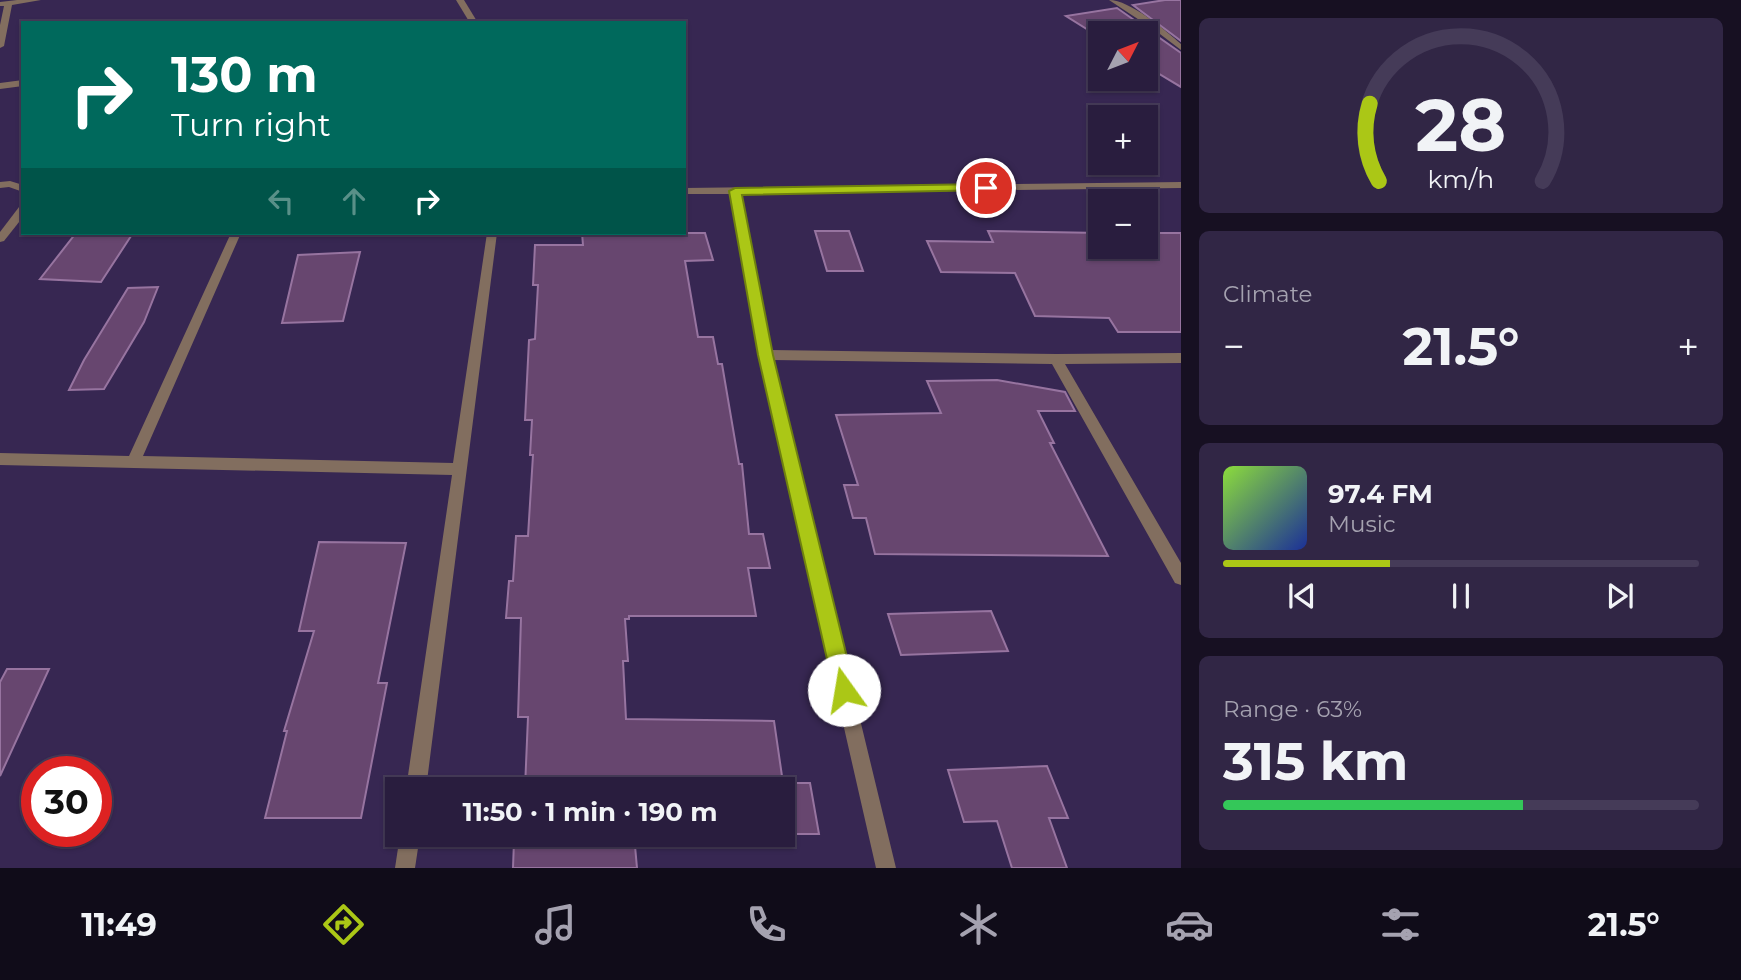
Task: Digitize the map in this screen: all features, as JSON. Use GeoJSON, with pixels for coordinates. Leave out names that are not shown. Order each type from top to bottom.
{"type":"FeatureCollection","features":[{"type":"Feature","properties":{"kind":"street"},"geometry":{"type":"LineString","coordinates":[[0,46],[4,4],[37,0]]}},
{"type":"Feature","properties":{"kind":"street"},"geometry":{"type":"LineString","coordinates":[[460,0],[473,21]]}},
{"type":"Feature","properties":{"kind":"street"},"geometry":{"type":"LineString","coordinates":[[1113,0],[1159,29],[1181,48]]}},
{"type":"Feature","properties":{"kind":"street"},"geometry":{"type":"LineString","coordinates":[[0,86],[21,83]]}},
{"type":"Feature","properties":{"kind":"street"},"geometry":{"type":"LineString","coordinates":[[0,185],[10,184],[21,188]]}},
{"type":"Feature","properties":{"kind":"street"},"geometry":{"type":"LineString","coordinates":[[686,191],[1181,186]]}},
{"type":"Feature","properties":{"kind":"street"},"geometry":{"type":"LineString","coordinates":[[735,191],[765,355],[886,868]]}},
{"type":"Feature","properties":{"kind":"street"},"geometry":{"type":"LineString","coordinates":[[0,239],[21,212]]}},
{"type":"Feature","properties":{"kind":"street"},"geometry":{"type":"LineString","coordinates":[[133,462],[235,235]]}},
{"type":"Feature","properties":{"kind":"street"},"geometry":{"type":"LineString","coordinates":[[418,777],[492,235]]}},
{"type":"Feature","properties":{"kind":"street"},"geometry":{"type":"LineString","coordinates":[[765,355],[1181,358]]}},
{"type":"Feature","properties":{"kind":"street"},"geometry":{"type":"LineString","coordinates":[[1056,359],[1181,578]]}},
{"type":"Feature","properties":{"kind":"street"},"geometry":{"type":"LineString","coordinates":[[0,459],[460,469]]}},
{"type":"Feature","properties":{"kind":"street"},"geometry":{"type":"LineString","coordinates":[[405,868],[408,847]]}},
{"type":"Feature","properties":{"kind":"building"},"geometry":{"type":"Polygon","coordinates":[[[1181,0],[1181,41],[1158,21],[1133,5],[1181,0]]]}},
{"type":"Feature","properties":{"kind":"building"},"geometry":{"type":"Polygon","coordinates":[[[1117,8],[1135,21],[1088,21],[1088,30],[1066,16],[1117,8]]]}},
{"type":"Feature","properties":{"kind":"building"},"geometry":{"type":"Polygon","coordinates":[[[1158,37],[1181,53],[1181,87],[1158,73],[1158,37]]]}},
{"type":"Feature","properties":{"kind":"building"},"geometry":{"type":"Polygon","coordinates":[[[815,231],[849,231],[863,271],[827,271],[815,231]]]}},
{"type":"Feature","properties":{"kind":"building"},"geometry":{"type":"Polygon","coordinates":[[[988,231],[1088,233],[1088,259],[1158,259],[1158,233],[1181,233],[1181,332],[1118,332],[1109,318],[1035,316],[1015,273],[941,272],[927,241],[993,242],[988,231]]]}},
{"type":"Feature","properties":{"kind":"building"},"geometry":{"type":"Polygon","coordinates":[[[705,233],[713,260],[685,261],[698,337],[713,337],[718,364],[722,364],[739,464],[742,464],[749,534],[763,534],[770,568],[748,568],[756,616],[629,616],[629,619],[625,619],[628,661],[623,661],[626,719],[774,721],[782,777],[525,777],[528,717],[518,717],[521,618],[506,618],[509,581],[513,581],[516,536],[528,536],[533,455],[530,455],[532,420],[525,420],[529,340],[535,339],[538,285],[533,285],[535,245],[583,245],[582,235],[705,233]]]}},
{"type":"Feature","properties":{"kind":"building"},"geometry":{"type":"Polygon","coordinates":[[[74,235],[132,235],[101,282],[40,279],[74,235]]]}},
{"type":"Feature","properties":{"kind":"building"},"geometry":{"type":"Polygon","coordinates":[[[360,252],[343,321],[282,323],[298,255],[360,252]]]}},
{"type":"Feature","properties":{"kind":"building"},"geometry":{"type":"Polygon","coordinates":[[[158,287],[144,322],[104,389],[69,390],[128,288],[158,287]]]}},
{"type":"Feature","properties":{"kind":"building"},"geometry":{"type":"Polygon","coordinates":[[[997,380],[1065,392],[1075,411],[1038,411],[1054,443],[1050,443],[1108,556],[875,554],[866,518],[853,518],[844,485],[858,485],[836,415],[941,413],[927,381],[997,380]]]}},
{"type":"Feature","properties":{"kind":"building"},"geometry":{"type":"Polygon","coordinates":[[[319,542],[406,543],[378,683],[387,683],[361,818],[265,818],[287,731],[284,731],[314,631],[299,631],[319,542]]]}},
{"type":"Feature","properties":{"kind":"building"},"geometry":{"type":"Polygon","coordinates":[[[991,611],[1008,651],[901,655],[888,614],[991,611]]]}},
{"type":"Feature","properties":{"kind":"building"},"geometry":{"type":"Polygon","coordinates":[[[7,669],[49,669],[0,776],[0,682],[7,669]]]}},
{"type":"Feature","properties":{"kind":"building"},"geometry":{"type":"Polygon","coordinates":[[[1047,766],[1068,818],[1049,818],[1067,868],[1012,868],[997,821],[964,822],[948,770],[1047,766]]]}},
{"type":"Feature","properties":{"kind":"building"},"geometry":{"type":"Polygon","coordinates":[[[795,783],[810,783],[819,834],[795,834],[795,783]]]}},
{"type":"Feature","properties":{"kind":"building"},"geometry":{"type":"Polygon","coordinates":[[[514,847],[635,847],[637,868],[513,868],[514,847]]]}},
{"type":"Feature","properties":{"kind":"route"},"geometry":{"type":"LineString","coordinates":[[844,690],[765,355],[735,191],[986,188]]}}]}
